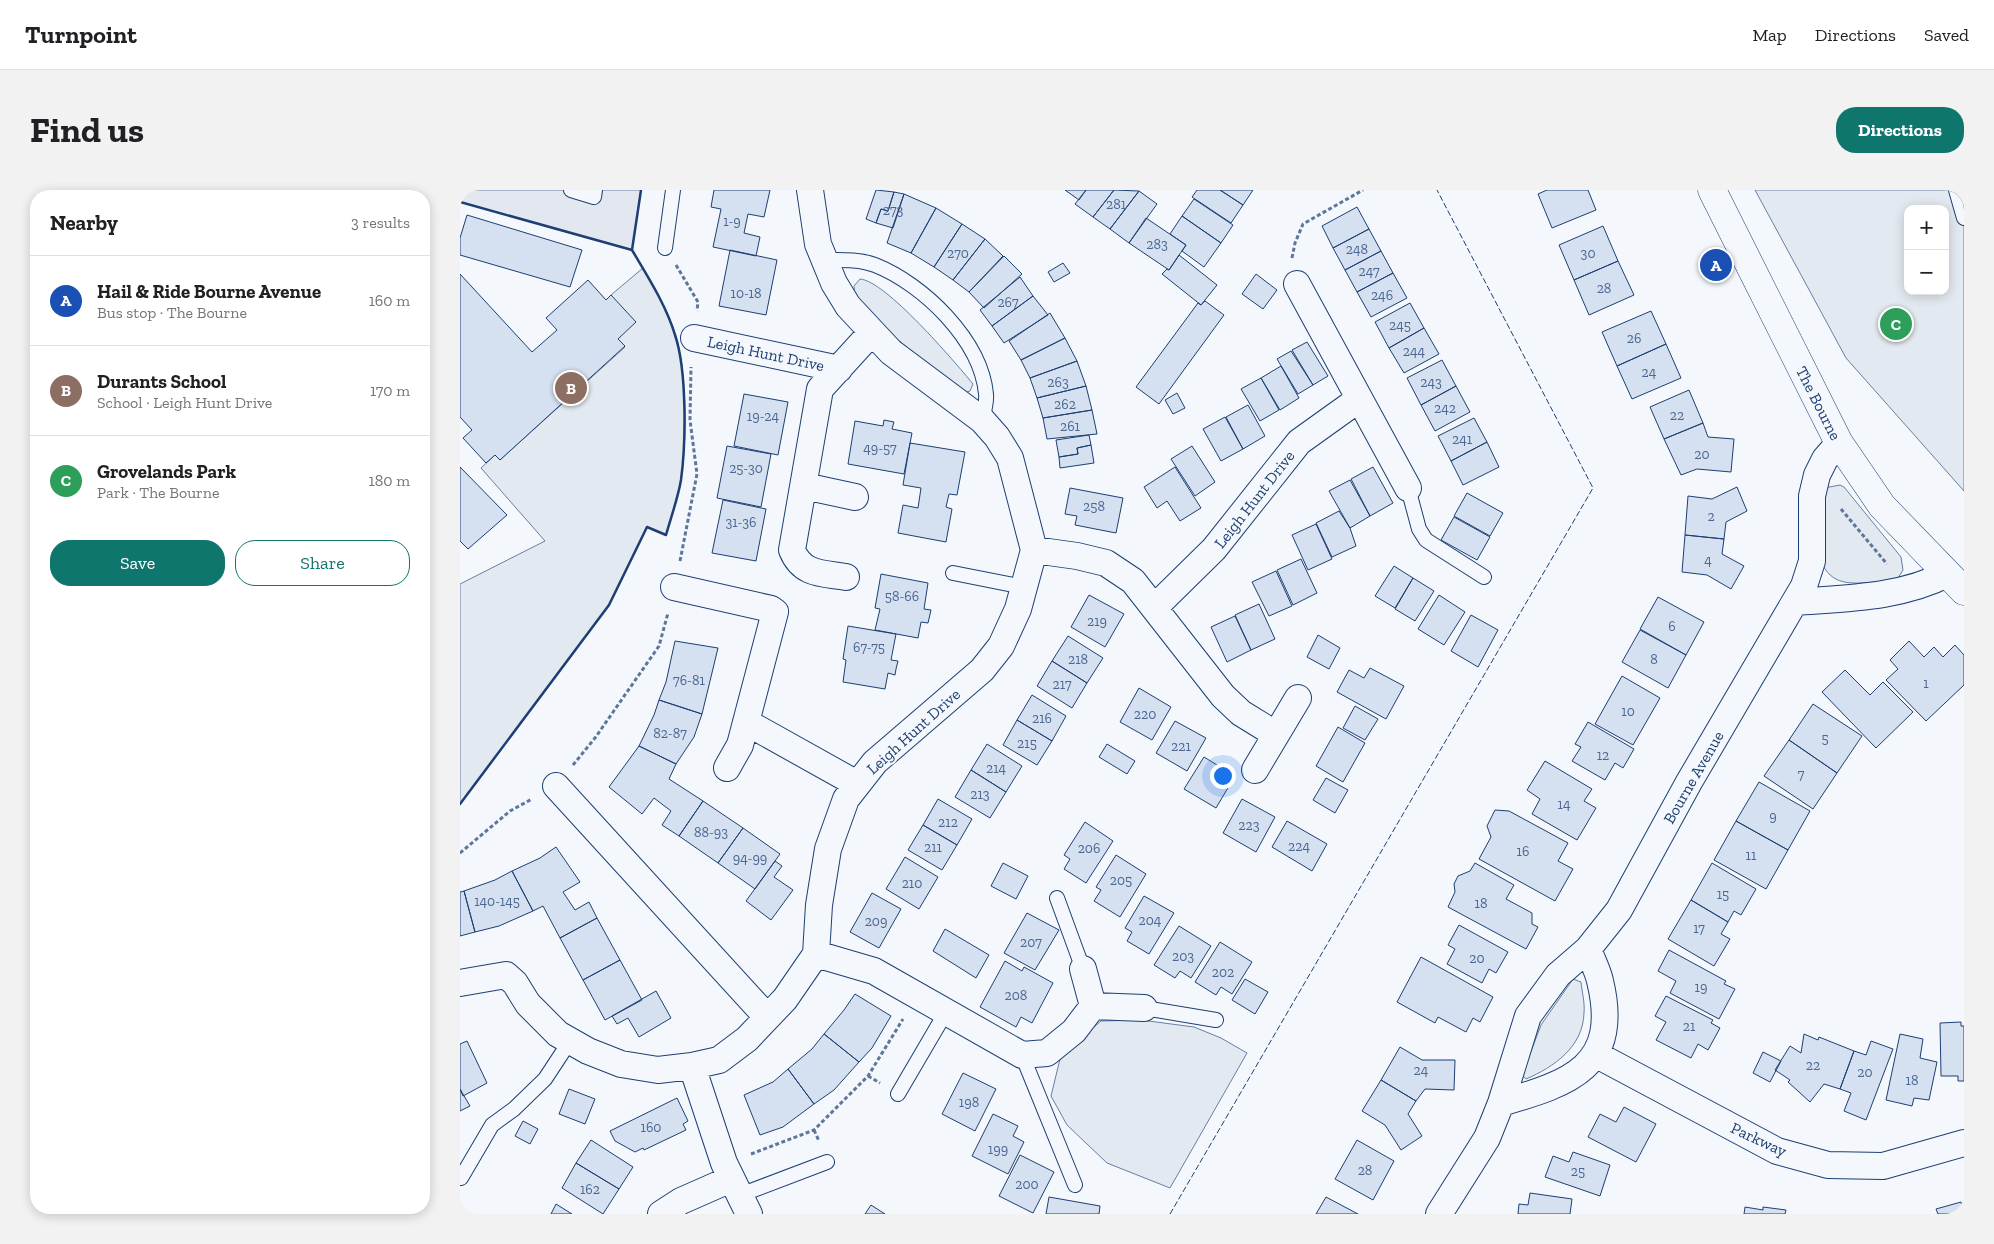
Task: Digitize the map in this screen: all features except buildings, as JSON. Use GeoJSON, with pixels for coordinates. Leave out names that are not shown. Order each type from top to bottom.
{"type":"FeatureCollection","features":[{"type":"Feature","properties":{"kind":"main road","name":"The Bourne"},"geometry":{"type":"LineString","coordinates":[[1712,190],[1839,443],[1882,506],[1956,583]]}},
{"type":"Feature","properties":{"kind":"street","name":"Leigh Hunt Drive"},"geometry":{"type":"LineString","coordinates":[[810,190],[818,244],[834,284],[848,306],[891,352],[982,420],[997,437],[1010,458],[1034,550],[1018,609],[1001,646],[982,670],[875,762],[846,799],[828,849],[819,905],[816,954]]}},
{"type":"Feature","properties":{"kind":"street"},"geometry":{"type":"LineString","coordinates":[[1298,284],[1408,488]]}},
{"type":"Feature","properties":{"kind":"street","name":"Leigh Hunt Drive"},"geometry":{"type":"LineString","coordinates":[[846,577],[810,571],[797,563],[792,550],[820,389],[872,332]]}},
{"type":"Feature","properties":{"kind":"street","name":"Leigh Hunt Drive"},"geometry":{"type":"LineString","coordinates":[[694,338],[839,369]]}},
{"type":"Feature","properties":{"kind":"street","name":"Leigh Hunt Drive"},"geometry":{"type":"LineString","coordinates":[[1155,608],[1214,549],[1299,442],[1359,399]]}},
{"type":"Feature","properties":{"kind":"street","name":"Bourne Avenue"},"geometry":{"type":"LineString","coordinates":[[1439,1214],[1487,1138],[1501,1103],[1528,1016],[1558,975],[1588,949],[1620,910],[1689,782],[1804,586],[1812,561],[1811,510],[1817,475],[1825,459],[1839,443]]}},
{"type":"Feature","properties":{"kind":"street"},"geometry":{"type":"LineString","coordinates":[[804,486],[855,498]]}},
{"type":"Feature","properties":{"kind":"street"},"geometry":{"type":"LineString","coordinates":[[1034,550],[1077,556],[1106,563],[1133,581],[1223,696],[1241,713],[1275,734]]}},
{"type":"Feature","properties":{"kind":"street"},"geometry":{"type":"LineString","coordinates":[[1795,602],[1875,596],[1956,583]]}},
{"type":"Feature","properties":{"kind":"street"},"geometry":{"type":"LineString","coordinates":[[674,587],[771,609],[775,612],[740,745],[727,768]]}},
{"type":"Feature","properties":{"kind":"street"},"geometry":{"type":"LineString","coordinates":[[1255,770],[1298,698]]}},
{"type":"Feature","properties":{"kind":"street"},"geometry":{"type":"LineString","coordinates":[[746,722],[857,784]]}},
{"type":"Feature","properties":{"kind":"street"},"geometry":{"type":"LineString","coordinates":[[556,786],[767,1018]]}},
{"type":"Feature","properties":{"kind":"street"},"geometry":{"type":"LineString","coordinates":[[1501,1103],[1566,1081],[1597,1055],[1603,1033],[1605,1009],[1600,980],[1588,949]]}},
{"type":"Feature","properties":{"kind":"street"},"geometry":{"type":"LineString","coordinates":[[460,983],[506,975],[515,983],[528,1004],[558,1034],[588,1051],[621,1064],[658,1070],[692,1066],[719,1060],[747,1039],[785,999],[816,954],[874,971],[1022,1054],[1047,1053],[1074,1031],[1093,1006]]}},
{"type":"Feature","properties":{"kind":"street"},"geometry":{"type":"LineString","coordinates":[[1083,969],[1093,1006]]}},
{"type":"Feature","properties":{"kind":"street"},"geometry":{"type":"LineString","coordinates":[[1093,1006],[1144,1008]]}},
{"type":"Feature","properties":{"kind":"street","name":"Parkway"},"geometry":{"type":"LineString","coordinates":[[1597,1055],[1777,1151],[1828,1165],[1883,1166],[1964,1143]]}},
{"type":"Feature","properties":{"kind":"street"},"geometry":{"type":"LineString","coordinates":[[661,1214],[681,1201],[736,1188],[692,1066]]}},
{"type":"Feature","properties":{"kind":"lane"},"geometry":{"type":"LineString","coordinates":[[571,190],[594,197],[595,190]]}},
{"type":"Feature","properties":{"kind":"lane"},"geometry":{"type":"LineString","coordinates":[[665,248],[673,190]]}},
{"type":"Feature","properties":{"kind":"lane"},"geometry":{"type":"LineString","coordinates":[[1956,190],[1964,218]]}},
{"type":"Feature","properties":{"kind":"lane"},"geometry":{"type":"LineString","coordinates":[[825,260],[849,260],[874,265],[923,293],[958,330],[972,350],[982,374],[987,395],[982,420]]}},
{"type":"Feature","properties":{"kind":"lane"},"geometry":{"type":"LineString","coordinates":[[1408,488],[1419,529],[1426,540],[1484,577]]}},
{"type":"Feature","properties":{"kind":"lane"},"geometry":{"type":"LineString","coordinates":[[953,573],[1024,587]]}},
{"type":"Feature","properties":{"kind":"lane"},"geometry":{"type":"LineString","coordinates":[[1058,898],[1083,969]]}},
{"type":"Feature","properties":{"kind":"lane"},"geometry":{"type":"LineString","coordinates":[[1144,1008],[1216,1020]]}},
{"type":"Feature","properties":{"kind":"lane"},"geometry":{"type":"LineString","coordinates":[[898,1094],[946,1012]]}},
{"type":"Feature","properties":{"kind":"lane"},"geometry":{"type":"LineString","coordinates":[[461,1178],[492,1125],[514,1109],[545,1079],[570,1041]]}},
{"type":"Feature","properties":{"kind":"lane"},"geometry":{"type":"LineString","coordinates":[[1022,1054],[1075,1186]]}},
{"type":"Feature","properties":{"kind":"lane"},"geometry":{"type":"LineString","coordinates":[[736,1188],[827,1162]]}},
{"type":"Feature","properties":{"kind":"path"},"geometry":{"type":"LineString","coordinates":[[1298,284],[1290,268],[1295,242],[1303,224],[1363,190]]}},
{"type":"Feature","properties":{"kind":"path"},"geometry":{"type":"LineString","coordinates":[[460,853],[510,811],[556,786],[595,738],[659,646],[674,587],[697,474],[690,420],[691,370],[698,302],[665,248]]}},
{"type":"Feature","properties":{"kind":"path"},"geometry":{"type":"LineString","coordinates":[[1836,503],[1892,570]]}},
{"type":"Feature","properties":{"kind":"path"},"geometry":{"type":"LineString","coordinates":[[736,1188],[814,1130],[868,1076],[918,995]]}},
{"type":"Feature","properties":{"kind":"shaded area"},"geometry":{"type":"Polygon","coordinates":[[[460,190],[641,190],[632,250],[460,202],[460,190]]]}},
{"type":"Feature","properties":{"kind":"shaded area"},"geometry":{"type":"Polygon","coordinates":[[[1755,190],[1964,190],[1964,491],[1846,358],[1755,190]]]}},
{"type":"Feature","properties":{"kind":"shaded area"},"geometry":{"type":"Polygon","coordinates":[[[643,268],[670,318],[680,351],[684,388],[685,427],[683,464],[678,494],[666,535],[647,527],[609,605],[460,804],[460,584],[545,541],[481,468],[495,455],[500,460],[625,347],[618,339],[611,295],[643,268]]]}},
{"type":"Feature","properties":{"kind":"shaded area"},"geometry":{"type":"Polygon","coordinates":[[[860,279],[872,283],[886,293],[919,324],[973,384],[970,391],[965,393],[958,390],[879,324],[855,296],[854,286],[860,279]]]}},
{"type":"Feature","properties":{"kind":"shaded area"},"geometry":{"type":"Polygon","coordinates":[[[1840,485],[1844,487],[1901,557],[1903,570],[1898,578],[1875,582],[1850,583],[1836,579],[1825,569],[1821,561],[1824,488],[1840,485]]]}},
{"type":"Feature","properties":{"kind":"shaded area"},"geometry":{"type":"Polygon","coordinates":[[[1573,979],[1581,982],[1584,1001],[1582,1025],[1578,1036],[1573,1046],[1556,1062],[1526,1079],[1522,1075],[1541,1025],[1573,979]]]}},
{"type":"Feature","properties":{"kind":"shaded area"},"geometry":{"type":"Polygon","coordinates":[[[1141,1020],[1194,1027],[1221,1038],[1247,1053],[1170,1188],[1107,1163],[1067,1125],[1051,1096],[1060,1059],[1101,1021],[1141,1020]]]}},
{"type":"Feature","properties":{"kind":"fence"},"geometry":{"type":"LineString","coordinates":[[1170,1214],[1593,488],[1437,190]]}},
{"type":"Feature","properties":{"kind":"wall"},"geometry":{"type":"LineString","coordinates":[[460,202],[632,250],[641,190]]}},
{"type":"Feature","properties":{"kind":"wall"},"geometry":{"type":"LineString","coordinates":[[460,804],[609,605],[647,527],[666,535],[678,494],[683,465],[684,407],[682,367],[675,335],[667,313],[632,250]]}},
{"type":"Feature","properties":{"kind":"place","name":"Hail & Ride Bourne Avenue"},"geometry":{"type":"Point","coordinates":[1716,265]}},
{"type":"Feature","properties":{"kind":"place","name":"Grovelands Park"},"geometry":{"type":"Point","coordinates":[1896,324]}},
{"type":"Feature","properties":{"kind":"place","name":"Durants School"},"geometry":{"type":"Point","coordinates":[571,388]}}]}
